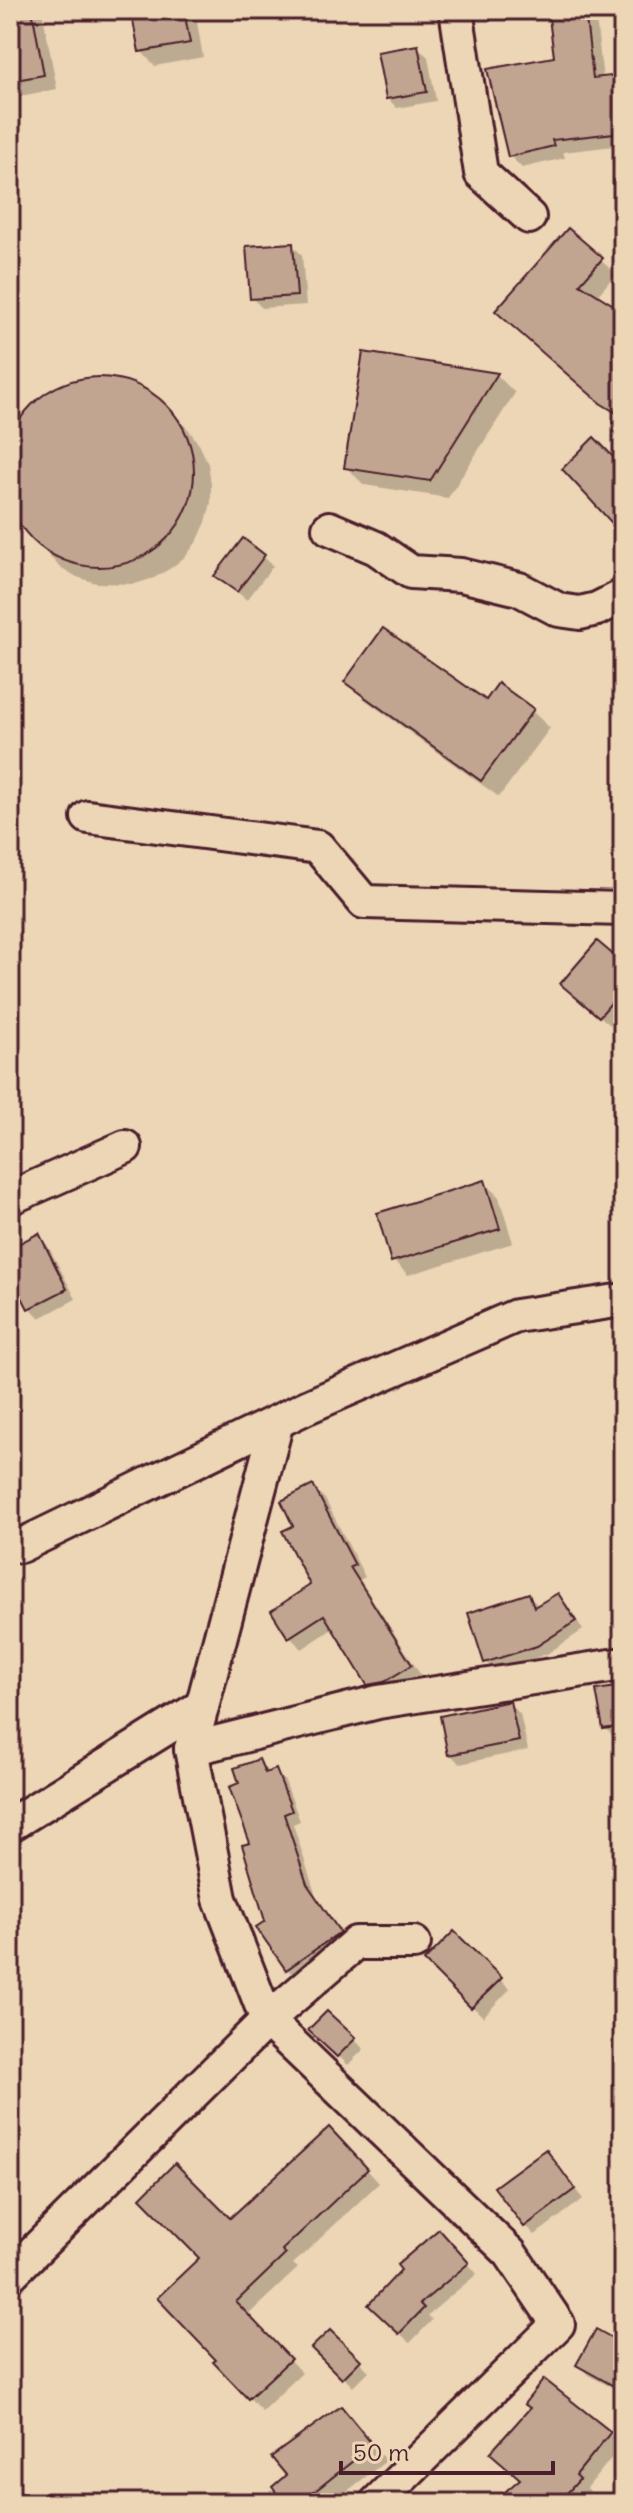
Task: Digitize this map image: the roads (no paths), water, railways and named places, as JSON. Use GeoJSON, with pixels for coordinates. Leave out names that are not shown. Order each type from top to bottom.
{"type":"FeatureCollection","features":[{"type":"Feature","properties":{"kind":"street"},"geometry":{"type":"LineString","coordinates":[[456,10],[481,173],[529,217]]}},
{"type":"Feature","properties":{"kind":"street"},"geometry":{"type":"LineString","coordinates":[[329,528],[376,548],[411,572],[461,575],[519,589],[559,610],[580,613],[597,609],[623,596]]}},
{"type":"Feature","properties":{"kind":"street"},"geometry":{"type":"LineString","coordinates":[[88,817],[318,847],[364,902],[623,909]]}},
{"type":"Feature","properties":{"kind":"street"},"geometry":{"type":"LineString","coordinates":[[10,1198],[125,1147]]}},
{"type":"Feature","properties":{"kind":"street"},"geometry":{"type":"LineString","coordinates":[[20,1546],[277,1422],[516,1316],[623,1300]]}},
{"type":"Feature","properties":{"kind":"street"},"geometry":{"type":"LineString","coordinates":[[277,1422],[191,1749],[220,1899],[267,2020],[510,2253],[558,2324],[376,2503]]}},
{"type":"Feature","properties":{"kind":"street"},"geometry":{"type":"LineString","coordinates":[[191,1749],[378,1702],[623,1664]]}},
{"type":"Feature","properties":{"kind":"street"},"geometry":{"type":"LineString","coordinates":[[10,1825],[202,1706]]}},
{"type":"Feature","properties":{"kind":"street"},"geometry":{"type":"LineString","coordinates":[[10,2275],[267,2020],[356,1943],[414,1943]]}}]}
